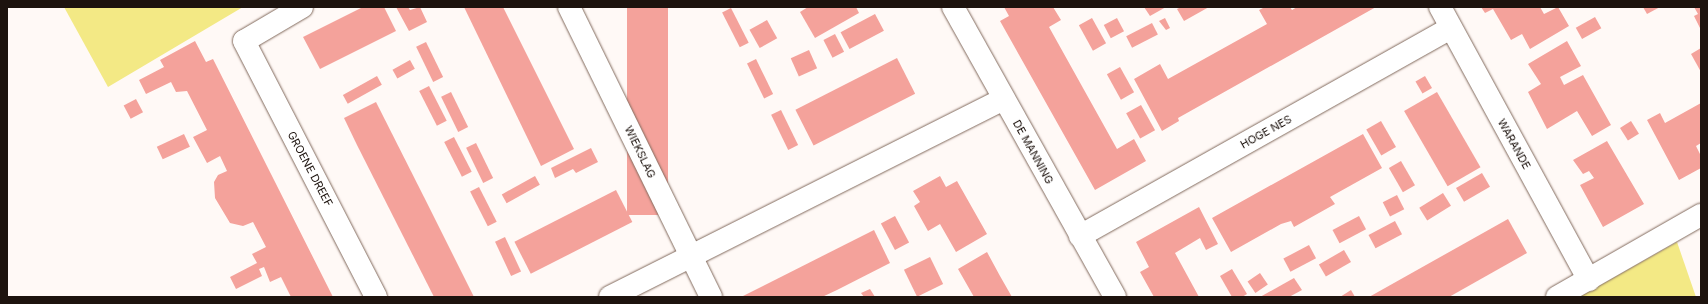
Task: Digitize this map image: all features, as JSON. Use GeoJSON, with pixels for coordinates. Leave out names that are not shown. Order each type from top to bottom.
{"type":"FeatureCollection","features":[{"type":"Feature","properties":{"kind":"street","name":"GROENE DREEF"},"geometry":{"type":"LineString","coordinates":[[302,7],[244,41],[376,297]]}},
{"type":"Feature","properties":{"kind":"street","name":"WIEKSLAG"},"geometry":{"type":"LineString","coordinates":[[569,7],[711,297]]}},
{"type":"Feature","properties":{"kind":"street","name":"DE MANNING"},"geometry":{"type":"LineString","coordinates":[[953,7],[1003,99],[1115,297]]}},
{"type":"Feature","properties":{"kind":"street","name":"WARANDE"},"geometry":{"type":"LineString","coordinates":[[1440,7],[1589,280]]}},
{"type":"Feature","properties":{"kind":"street","name":"HOGE NES"},"geometry":{"type":"LineString","coordinates":[[1080,236],[1451,28]]}},
{"type":"Feature","properties":{"kind":"street"},"geometry":{"type":"LineString","coordinates":[[610,297],[691,258],[1003,99]]}},
{"type":"Feature","properties":{"kind":"street"},"geometry":{"type":"LineString","coordinates":[[1557,297],[1701,215]]}},
{"type":"Feature","properties":{"kind":"shaded area"},"geometry":{"type":"Polygon","coordinates":[[[64,7],[243,7],[108,87],[64,7]]]}},
{"type":"Feature","properties":{"kind":"shaded area"},"geometry":{"type":"Polygon","coordinates":[[[1677,242],[1696,297],[1579,297],[1677,242]]]}},
{"type":"Feature","properties":{"kind":"building"},"geometry":{"type":"Polygon","coordinates":[[[363,7],[384,7],[396,31],[320,69],[303,37],[363,7]]]}},
{"type":"Feature","properties":{"kind":"building"},"geometry":{"type":"Polygon","coordinates":[[[396,7],[408,7],[410,10],[420,7],[427,22],[409,31],[396,7]]]}},
{"type":"Feature","properties":{"kind":"building"},"geometry":{"type":"Polygon","coordinates":[[[464,7],[503,7],[574,149],[541,166],[464,7]]]}},
{"type":"Feature","properties":{"kind":"building"},"geometry":{"type":"Polygon","coordinates":[[[627,7],[668,7],[668,215],[627,215],[627,7]]]}},
{"type":"Feature","properties":{"kind":"building"},"geometry":{"type":"Polygon","coordinates":[[[808,7],[856,7],[859,13],[815,38],[800,12],[808,7]]]}},
{"type":"Feature","properties":{"kind":"building"},"geometry":{"type":"Polygon","coordinates":[[[1004,7],[1053,7],[1061,20],[1049,27],[1117,149],[1134,139],[1146,161],[1095,190],[1000,21],[1009,16],[1004,7]]]}},
{"type":"Feature","properties":{"kind":"building"},"geometry":{"type":"Polygon","coordinates":[[[1144,7],[1166,7],[1150,16],[1144,7]]]}},
{"type":"Feature","properties":{"kind":"building"},"geometry":{"type":"Polygon","coordinates":[[[1181,7],[1209,7],[1184,21],[1177,9],[1181,7]]]}},
{"type":"Feature","properties":{"kind":"building"},"geometry":{"type":"Polygon","coordinates":[[[1265,7],[1290,7],[1292,10],[1297,7],[1376,7],[1178,118],[1179,121],[1162,131],[1134,79],[1160,64],[1168,79],[1267,24],[1259,10],[1265,7]]]}},
{"type":"Feature","properties":{"kind":"building"},"geometry":{"type":"Polygon","coordinates":[[[1481,7],[1540,7],[1544,14],[1558,7],[1569,26],[1530,49],[1522,34],[1511,40],[1493,9],[1485,13],[1481,7]]]}},
{"type":"Feature","properties":{"kind":"building"},"geometry":{"type":"Polygon","coordinates":[[[1643,7],[1660,7],[1647,14],[1643,7]]]}},
{"type":"Feature","properties":{"kind":"building"},"geometry":{"type":"Polygon","coordinates":[[[1694,7],[1701,7],[1701,30],[1694,16],[1698,14],[1694,7]]]}},
{"type":"Feature","properties":{"kind":"building"},"geometry":{"type":"Polygon","coordinates":[[[731,8],[749,43],[740,47],[722,13],[731,8]]]}},
{"type":"Feature","properties":{"kind":"building"},"geometry":{"type":"Polygon","coordinates":[[[875,14],[884,31],[849,49],[841,32],[875,14]]]}},
{"type":"Feature","properties":{"kind":"building"},"geometry":{"type":"Polygon","coordinates":[[[1595,17],[1601,28],[1582,39],[1576,28],[1595,17]]]}},
{"type":"Feature","properties":{"kind":"building"},"geometry":{"type":"Polygon","coordinates":[[[1092,18],[1106,43],[1093,51],[1079,25],[1092,18]]]}},
{"type":"Feature","properties":{"kind":"building"},"geometry":{"type":"Polygon","coordinates":[[[1117,18],[1124,31],[1111,38],[1104,25],[1117,18]]]}},
{"type":"Feature","properties":{"kind":"building"},"geometry":{"type":"Polygon","coordinates":[[[1165,18],[1170,28],[1166,30],[1159,21],[1165,18]]]}},
{"type":"Feature","properties":{"kind":"building"},"geometry":{"type":"Polygon","coordinates":[[[767,20],[777,38],[760,48],[750,30],[767,20]]]}},
{"type":"Feature","properties":{"kind":"building"},"geometry":{"type":"Polygon","coordinates":[[[1152,23],[1158,35],[1132,48],[1126,36],[1152,23]]]}},
{"type":"Feature","properties":{"kind":"building"},"geometry":{"type":"Polygon","coordinates":[[[835,34],[844,52],[832,58],[823,40],[835,34]]]}},
{"type":"Feature","properties":{"kind":"building"},"geometry":{"type":"Polygon","coordinates":[[[195,41],[206,62],[213,59],[333,297],[291,297],[281,277],[270,282],[264,267],[259,269],[262,276],[236,289],[230,277],[257,263],[252,254],[266,247],[253,222],[243,226],[230,223],[215,198],[214,182],[218,175],[227,171],[220,156],[207,163],[193,137],[207,130],[187,91],[176,92],[171,82],[146,94],[139,80],[164,67],[160,60],[195,41]]]}},
{"type":"Feature","properties":{"kind":"building"},"geometry":{"type":"Polygon","coordinates":[[[1567,41],[1581,66],[1560,77],[1564,85],[1583,75],[1611,125],[1592,136],[1577,111],[1547,129],[1528,92],[1541,84],[1528,64],[1567,41]]]}},
{"type":"Feature","properties":{"kind":"building"},"geometry":{"type":"Polygon","coordinates":[[[426,42],[443,77],[433,82],[416,47],[426,42]]]}},
{"type":"Feature","properties":{"kind":"building"},"geometry":{"type":"Polygon","coordinates":[[[1701,48],[1701,72],[1691,54],[1701,48]]]}},
{"type":"Feature","properties":{"kind":"building"},"geometry":{"type":"Polygon","coordinates":[[[809,50],[817,68],[799,76],[791,58],[809,50]]]}},
{"type":"Feature","properties":{"kind":"building"},"geometry":{"type":"Polygon","coordinates":[[[897,58],[915,94],[814,145],[795,110],[897,58]]]}},
{"type":"Feature","properties":{"kind":"building"},"geometry":{"type":"Polygon","coordinates":[[[756,59],[773,94],[764,98],[747,63],[756,59]]]}},
{"type":"Feature","properties":{"kind":"building"},"geometry":{"type":"Polygon","coordinates":[[[410,60],[415,69],[397,78],[393,70],[410,60]]]}},
{"type":"Feature","properties":{"kind":"building"},"geometry":{"type":"Polygon","coordinates":[[[1120,67],[1134,92],[1121,100],[1107,74],[1120,67]]]}},
{"type":"Feature","properties":{"kind":"building"},"geometry":{"type":"Polygon","coordinates":[[[377,76],[382,85],[348,104],[343,95],[377,76]]]}},
{"type":"Feature","properties":{"kind":"building"},"geometry":{"type":"Polygon","coordinates":[[[1425,76],[1432,88],[1422,94],[1415,82],[1425,76]]]}},
{"type":"Feature","properties":{"kind":"building"},"geometry":{"type":"Polygon","coordinates":[[[429,86],[447,121],[437,126],[419,91],[429,86]]]}},
{"type":"Feature","properties":{"kind":"building"},"geometry":{"type":"Polygon","coordinates":[[[451,92],[468,127],[458,132],[441,97],[451,92]]]}},
{"type":"Feature","properties":{"kind":"building"},"geometry":{"type":"Polygon","coordinates":[[[1437,92],[1480,167],[1448,186],[1404,111],[1437,92]]]}},
{"type":"Feature","properties":{"kind":"building"},"geometry":{"type":"Polygon","coordinates":[[[136,99],[143,112],[131,119],[124,106],[136,99]]]}},
{"type":"Feature","properties":{"kind":"building"},"geometry":{"type":"Polygon","coordinates":[[[376,102],[474,297],[434,297],[357,145],[344,118],[376,102]]]}},
{"type":"Feature","properties":{"kind":"building"},"geometry":{"type":"Polygon","coordinates":[[[1701,103],[1701,143],[1696,146],[1701,156],[1701,168],[1679,180],[1647,120],[1660,113],[1665,123],[1701,103]]]}},
{"type":"Feature","properties":{"kind":"building"},"geometry":{"type":"Polygon","coordinates":[[[1141,105],[1155,130],[1140,139],[1126,113],[1141,105]]]}},
{"type":"Feature","properties":{"kind":"building"},"geometry":{"type":"Polygon","coordinates":[[[781,110],[798,145],[788,150],[771,115],[781,110]]]}},
{"type":"Feature","properties":{"kind":"building"},"geometry":{"type":"Polygon","coordinates":[[[1381,121],[1396,147],[1381,155],[1366,130],[1381,121]]]}},
{"type":"Feature","properties":{"kind":"building"},"geometry":{"type":"Polygon","coordinates":[[[1631,121],[1639,134],[1628,141],[1620,128],[1631,121]]]}},
{"type":"Feature","properties":{"kind":"building"},"geometry":{"type":"Polygon","coordinates":[[[184,134],[190,147],[163,159],[157,147],[184,134]]]}},
{"type":"Feature","properties":{"kind":"building"},"geometry":{"type":"Polygon","coordinates":[[[1363,134],[1382,168],[1330,197],[1335,204],[1294,227],[1291,221],[1281,224],[1231,252],[1212,218],[1363,134]]]}},
{"type":"Feature","properties":{"kind":"building"},"geometry":{"type":"Polygon","coordinates":[[[454,137],[472,172],[462,177],[444,142],[454,137]]]}},
{"type":"Feature","properties":{"kind":"building"},"geometry":{"type":"Polygon","coordinates":[[[1607,141],[1644,204],[1603,227],[1580,185],[1594,178],[1589,171],[1583,174],[1573,160],[1607,141]]]}},
{"type":"Feature","properties":{"kind":"building"},"geometry":{"type":"Polygon","coordinates":[[[476,143],[493,178],[483,183],[466,148],[476,143]]]}},
{"type":"Feature","properties":{"kind":"building"},"geometry":{"type":"Polygon","coordinates":[[[591,148],[598,162],[576,173],[573,169],[555,178],[551,168],[591,148]]]}},
{"type":"Feature","properties":{"kind":"building"},"geometry":{"type":"Polygon","coordinates":[[[1401,161],[1415,185],[1403,192],[1389,168],[1401,161]]]}},
{"type":"Feature","properties":{"kind":"building"},"geometry":{"type":"Polygon","coordinates":[[[1482,173],[1490,187],[1464,202],[1456,188],[1482,173]]]}},
{"type":"Feature","properties":{"kind":"building"},"geometry":{"type":"Polygon","coordinates":[[[535,176],[540,185],[507,203],[502,194],[535,176]]]}},
{"type":"Feature","properties":{"kind":"building"},"geometry":{"type":"Polygon","coordinates":[[[940,176],[946,187],[957,181],[987,234],[956,252],[940,224],[928,231],[914,206],[920,202],[913,191],[940,176]]]}},
{"type":"Feature","properties":{"kind":"building"},"geometry":{"type":"Polygon","coordinates":[[[479,187],[497,222],[488,226],[470,192],[479,187]]]}},
{"type":"Feature","properties":{"kind":"building"},"geometry":{"type":"Polygon","coordinates":[[[616,190],[632,222],[531,274],[514,242],[616,190]]]}},
{"type":"Feature","properties":{"kind":"building"},"geometry":{"type":"Polygon","coordinates":[[[1443,193],[1451,206],[1427,221],[1419,208],[1443,193]]]}},
{"type":"Feature","properties":{"kind":"building"},"geometry":{"type":"Polygon","coordinates":[[[1397,195],[1404,209],[1390,217],[1383,202],[1397,195]]]}},
{"type":"Feature","properties":{"kind":"building"},"geometry":{"type":"Polygon","coordinates":[[[1199,207],[1218,244],[1206,250],[1200,238],[1175,253],[1199,297],[1154,297],[1140,272],[1149,267],[1136,242],[1199,207]]]}},
{"type":"Feature","properties":{"kind":"building"},"geometry":{"type":"Polygon","coordinates":[[[895,216],[909,242],[895,250],[881,224],[895,216]]]}},
{"type":"Feature","properties":{"kind":"building"},"geometry":{"type":"Polygon","coordinates":[[[1359,216],[1366,229],[1340,243],[1333,230],[1359,216]]]}},
{"type":"Feature","properties":{"kind":"building"},"geometry":{"type":"Polygon","coordinates":[[[1508,219],[1527,253],[1449,297],[1369,297],[1508,219]]]}},
{"type":"Feature","properties":{"kind":"building"},"geometry":{"type":"Polygon","coordinates":[[[1395,221],[1402,234],[1376,248],[1369,235],[1395,221]]]}},
{"type":"Feature","properties":{"kind":"building"},"geometry":{"type":"Polygon","coordinates":[[[874,230],[890,263],[837,290],[822,297],[741,297],[874,230]]]}},
{"type":"Feature","properties":{"kind":"building"},"geometry":{"type":"Polygon","coordinates":[[[505,237],[521,271],[511,276],[495,242],[505,237]]]}},
{"type":"Feature","properties":{"kind":"building"},"geometry":{"type":"Polygon","coordinates":[[[1309,245],[1316,258],[1290,272],[1283,259],[1309,245]]]}},
{"type":"Feature","properties":{"kind":"building"},"geometry":{"type":"Polygon","coordinates":[[[1344,250],[1351,262],[1326,277],[1319,264],[1344,250]]]}},
{"type":"Feature","properties":{"kind":"building"},"geometry":{"type":"Polygon","coordinates":[[[987,252],[1012,297],[974,297],[958,269],[987,252]]]}},
{"type":"Feature","properties":{"kind":"building"},"geometry":{"type":"Polygon","coordinates":[[[930,257],[943,284],[917,297],[904,270],[930,257]]]}},
{"type":"Feature","properties":{"kind":"building"},"geometry":{"type":"Polygon","coordinates":[[[1232,269],[1247,294],[1242,297],[1232,297],[1220,276],[1232,269]]]}},
{"type":"Feature","properties":{"kind":"building"},"geometry":{"type":"Polygon","coordinates":[[[1260,273],[1268,285],[1255,293],[1248,281],[1260,273]]]}},
{"type":"Feature","properties":{"kind":"building"},"geometry":{"type":"Polygon","coordinates":[[[1294,278],[1302,290],[1289,297],[1260,297],[1294,278]]]}},
{"type":"Feature","properties":{"kind":"building"},"geometry":{"type":"Polygon","coordinates":[[[870,289],[875,297],[864,297],[861,293],[870,289]]]}},
{"type":"Feature","properties":{"kind":"building"},"geometry":{"type":"Polygon","coordinates":[[[1351,290],[1355,297],[1340,297],[1351,290]]]}}]}
